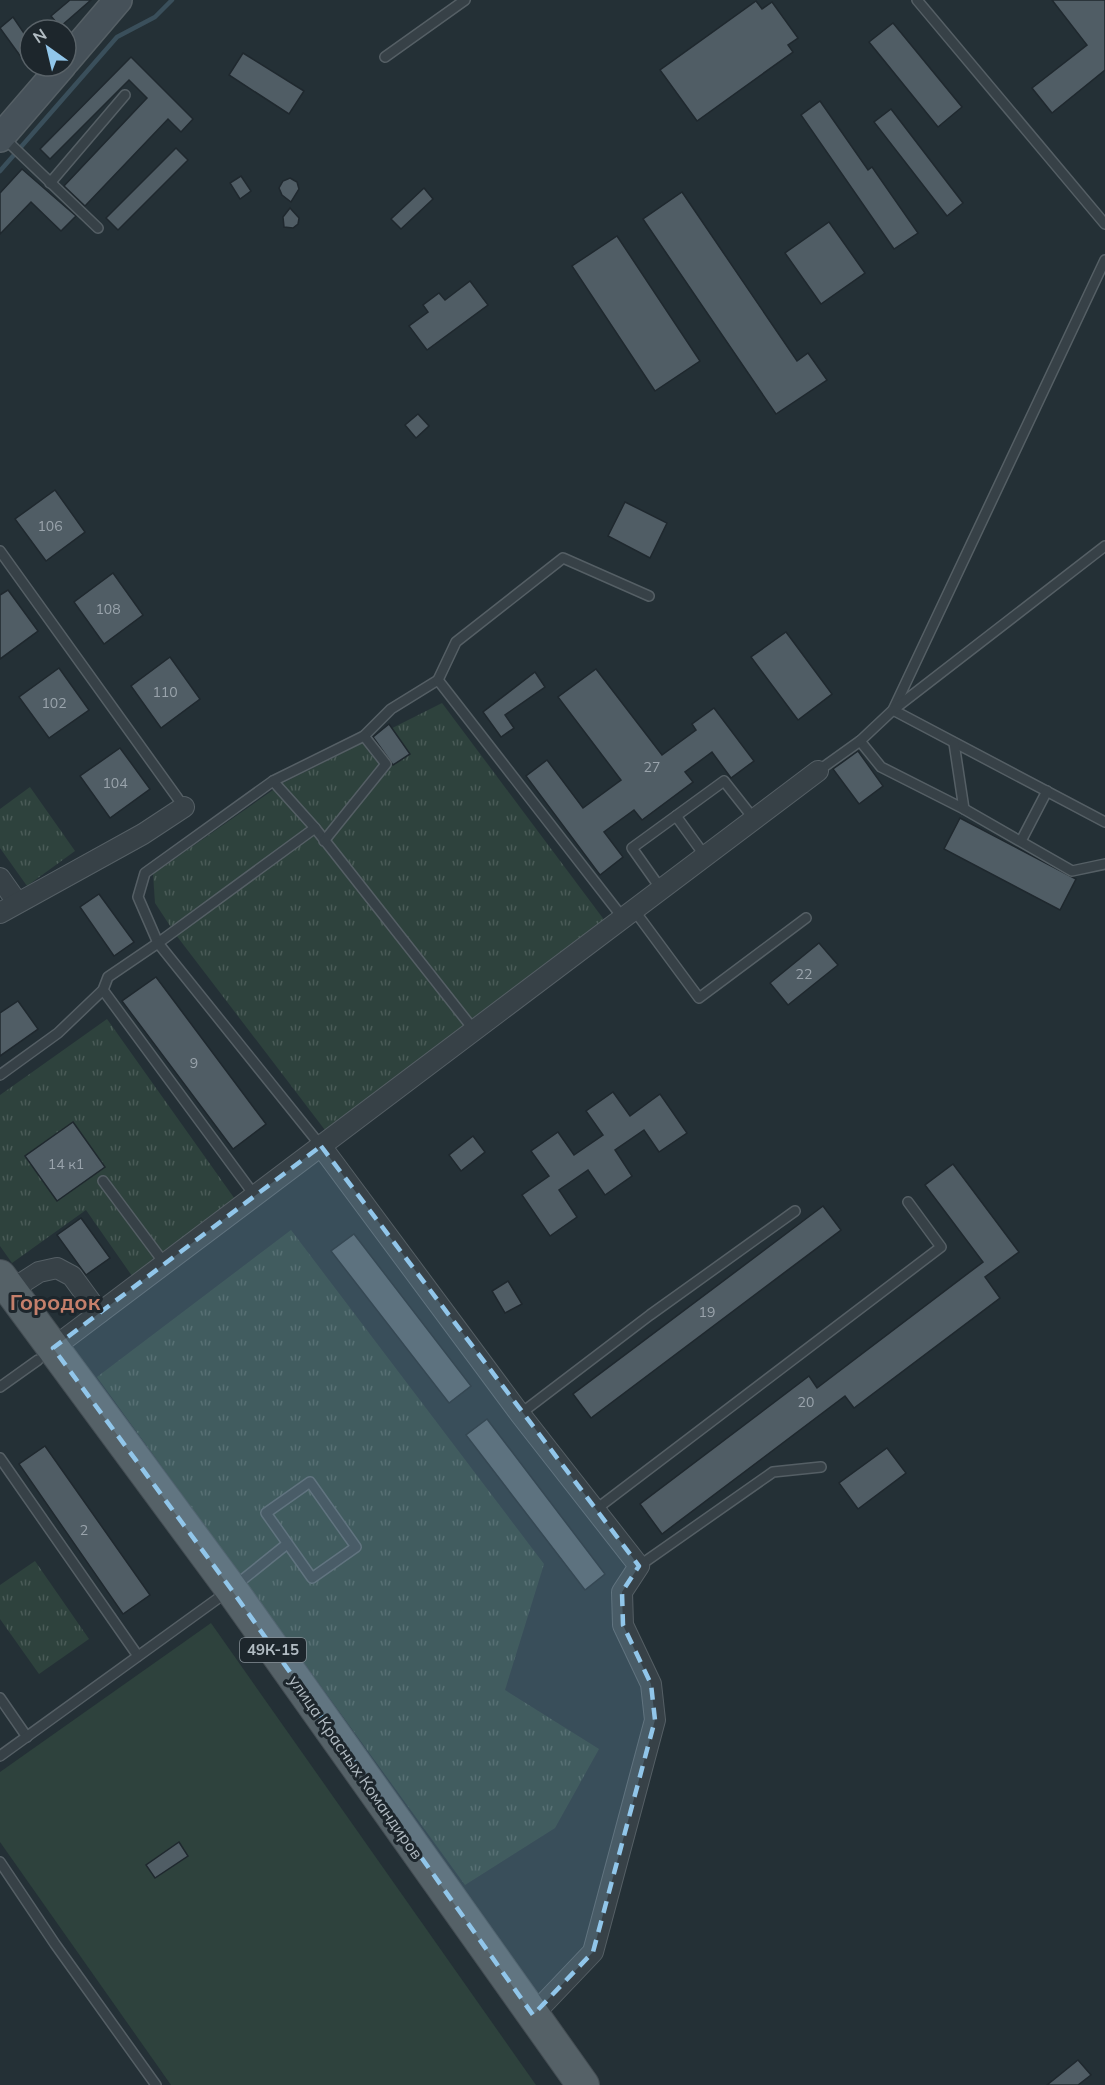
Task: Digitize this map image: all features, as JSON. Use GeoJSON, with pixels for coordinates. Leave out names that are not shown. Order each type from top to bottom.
{"type":"FeatureCollection","features":[{"type":"Feature","properties":{"kind":"main road"},"geometry":{"type":"LineString","coordinates":[[78,47],[118,0]]}},
{"type":"Feature","properties":{"kind":"main road"},"geometry":{"type":"LineString","coordinates":[[4,139],[52,78]]}},
{"type":"Feature","properties":{"kind":"main road","name":"улица Красных Командиров"},"geometry":{"type":"LineString","coordinates":[[5,1283],[45,1354],[231,1589],[583,2085]]}},
{"type":"Feature","properties":{"kind":"street"},"geometry":{"type":"LineString","coordinates":[[45,1354],[818,771]]}},
{"type":"Feature","properties":{"kind":"street"},"geometry":{"type":"LineString","coordinates":[[0,914],[17,902],[143,834],[184,807]]}},
{"type":"Feature","properties":{"kind":"street"},"geometry":{"type":"LineString","coordinates":[[0,878],[17,902]]}},
{"type":"Feature","properties":{"kind":"street"},"geometry":{"type":"LineString","coordinates":[[321,1146],[520,1414],[639,1566],[622,1592],[624,1625],[651,1684],[655,1720],[593,1952],[533,2015]]}},
{"type":"Feature","properties":{"kind":"street"},"geometry":{"type":"LineString","coordinates":[[5,1283],[57,1268],[72,1276],[99,1313]]}},
{"type":"Feature","properties":{"kind":"lane"},"geometry":{"type":"LineString","coordinates":[[385,57],[465,0]]}},
{"type":"Feature","properties":{"kind":"lane"},"geometry":{"type":"LineString","coordinates":[[917,0],[1105,224]]}},
{"type":"Feature","properties":{"kind":"lane"},"geometry":{"type":"LineString","coordinates":[[50,183],[125,95]]}},
{"type":"Feature","properties":{"kind":"lane"},"geometry":{"type":"LineString","coordinates":[[4,139],[32,163],[98,228]]}},
{"type":"Feature","properties":{"kind":"lane"},"geometry":{"type":"LineString","coordinates":[[893,710],[1105,260]]}},
{"type":"Feature","properties":{"kind":"lane"},"geometry":{"type":"LineString","coordinates":[[818,771],[861,741],[893,710],[1105,546]]}},
{"type":"Feature","properties":{"kind":"lane"},"geometry":{"type":"LineString","coordinates":[[0,552],[184,807]]}},
{"type":"Feature","properties":{"kind":"lane"},"geometry":{"type":"LineString","coordinates":[[321,1146],[158,943],[138,897],[145,873],[273,781],[364,736],[391,709],[438,680],[456,642],[563,558],[650,596]]}},
{"type":"Feature","properties":{"kind":"lane"},"geometry":{"type":"LineString","coordinates":[[438,680],[699,998],[806,918]]}},
{"type":"Feature","properties":{"kind":"lane"},"geometry":{"type":"LineString","coordinates":[[893,710],[1105,822]]}},
{"type":"Feature","properties":{"kind":"lane"},"geometry":{"type":"LineString","coordinates":[[324,841],[386,764],[364,736]]}},
{"type":"Feature","properties":{"kind":"lane"},"geometry":{"type":"LineString","coordinates":[[861,741],[881,767],[964,809],[1072,871],[1105,864]]}},
{"type":"Feature","properties":{"kind":"lane"},"geometry":{"type":"LineString","coordinates":[[954,743],[964,809]]}},
{"type":"Feature","properties":{"kind":"lane"},"geometry":{"type":"LineString","coordinates":[[273,781],[315,828],[474,1030]]}},
{"type":"Feature","properties":{"kind":"lane"},"geometry":{"type":"LineString","coordinates":[[661,889],[632,848],[724,781],[754,819]]}},
{"type":"Feature","properties":{"kind":"lane"},"geometry":{"type":"LineString","coordinates":[[1021,841],[1047,791]]}},
{"type":"Feature","properties":{"kind":"lane"},"geometry":{"type":"LineString","coordinates":[[676,816],[705,856]]}},
{"type":"Feature","properties":{"kind":"lane"},"geometry":{"type":"LineString","coordinates":[[0,1075],[58,1033],[103,990],[108,977],[315,828]]}},
{"type":"Feature","properties":{"kind":"lane"},"geometry":{"type":"LineString","coordinates":[[103,990],[255,1196]]}},
{"type":"Feature","properties":{"kind":"lane"},"geometry":{"type":"LineString","coordinates":[[103,1181],[165,1264]]}},
{"type":"Feature","properties":{"kind":"lane"},"geometry":{"type":"LineString","coordinates":[[595,1510],[941,1247],[908,1202]]}},
{"type":"Feature","properties":{"kind":"lane"},"geometry":{"type":"LineString","coordinates":[[520,1414],[650,1315],[795,1211]]}},
{"type":"Feature","properties":{"kind":"lane"},"geometry":{"type":"LineString","coordinates":[[0,1387],[45,1354]]}},
{"type":"Feature","properties":{"kind":"lane"},"geometry":{"type":"LineString","coordinates":[[0,1458],[138,1656]]}},
{"type":"Feature","properties":{"kind":"lane"},"geometry":{"type":"LineString","coordinates":[[639,1566],[773,1472],[821,1467]]}},
{"type":"Feature","properties":{"kind":"lane"},"geometry":{"type":"LineString","coordinates":[[310,1482],[356,1547],[312,1578],[287,1544],[266,1513],[310,1482]]}},
{"type":"Feature","properties":{"kind":"lane"},"geometry":{"type":"LineString","coordinates":[[0,1756],[231,1589],[287,1544]]}},
{"type":"Feature","properties":{"kind":"lane"},"geometry":{"type":"LineString","coordinates":[[0,1698],[27,1737]]}},
{"type":"Feature","properties":{"kind":"lane"},"geometry":{"type":"LineString","coordinates":[[0,1862],[55,1944],[156,2085]]}},
{"type":"Feature","properties":{"kind":"highlighted area"},"geometry":{"type":"Polygon","coordinates":[[[321,1146],[639,1566],[622,1592],[623,1625],[651,1684],[655,1720],[593,1952],[533,2015],[231,1589],[53,1348],[321,1146]]]}},
{"type":"Feature","properties":{"kind":"green space"},"geometry":{"type":"Polygon","coordinates":[[[442,703],[605,921],[328,1134],[176,935],[155,903],[153,874],[283,783],[442,703]]]}},
{"type":"Feature","properties":{"kind":"green space"},"geometry":{"type":"Polygon","coordinates":[[[30,787],[75,851],[27,886],[0,848],[0,809],[30,787]]]}},
{"type":"Feature","properties":{"kind":"green space"},"geometry":{"type":"Polygon","coordinates":[[[107,1019],[237,1202],[132,1276],[86,1210],[12,1263],[0,1246],[0,1095],[107,1019]]]}},
{"type":"Feature","properties":{"kind":"green space"},"geometry":{"type":"Polygon","coordinates":[[[291,1230],[544,1564],[505,1690],[599,1749],[555,1828],[465,1885],[97,1377],[291,1230]]]}},
{"type":"Feature","properties":{"kind":"green space"},"geometry":{"type":"Polygon","coordinates":[[[35,1561],[89,1639],[39,1674],[0,1619],[0,1585],[35,1561]]]}},
{"type":"Feature","properties":{"kind":"green space"},"geometry":{"type":"Polygon","coordinates":[[[211,1623],[536,2085],[171,2085],[0,1842],[0,1772],[211,1623]]]}},
{"type":"Feature","properties":{"kind":"building"},"geometry":{"type":"Polygon","coordinates":[[[70,0],[91,0],[70,18],[53,18],[51,16],[70,0]]]}},
{"type":"Feature","properties":{"kind":"building"},"geometry":{"type":"Polygon","coordinates":[[[1052,0],[1105,0],[1105,70],[1052,113],[1032,88],[1087,45],[1052,0]]]}},
{"type":"Feature","properties":{"kind":"building"},"geometry":{"type":"Polygon","coordinates":[[[756,1],[762,9],[772,2],[798,38],[788,45],[793,52],[697,121],[660,70],[756,1]]]}},
{"type":"Feature","properties":{"kind":"building"},"geometry":{"type":"Polygon","coordinates":[[[13,17],[18,24],[18,53],[0,28],[13,17]]]}},
{"type":"Feature","properties":{"kind":"building"},"geometry":{"type":"Polygon","coordinates":[[[893,23],[962,107],[938,127],[869,42],[893,23]]]}},
{"type":"Feature","properties":{"kind":"building"},"geometry":{"type":"Polygon","coordinates":[[[243,53],[304,91],[289,114],[229,75],[243,53]]]}},
{"type":"Feature","properties":{"kind":"building"},"geometry":{"type":"Polygon","coordinates":[[[131,57],[193,119],[181,132],[168,119],[85,206],[64,186],[147,98],[129,80],[50,159],[40,149],[131,57]]]}},
{"type":"Feature","properties":{"kind":"building"},"geometry":{"type":"Polygon","coordinates":[[[820,101],[868,170],[872,167],[918,233],[894,249],[801,115],[820,101]]]}},
{"type":"Feature","properties":{"kind":"building"},"geometry":{"type":"Polygon","coordinates":[[[891,109],[963,203],[947,216],[874,122],[891,109]]]}},
{"type":"Feature","properties":{"kind":"building"},"geometry":{"type":"Polygon","coordinates":[[[176,148],[188,160],[118,230],[106,218],[176,148]]]}},
{"type":"Feature","properties":{"kind":"building"},"geometry":{"type":"Polygon","coordinates":[[[22,169],[76,216],[61,231],[31,202],[0,234],[0,193],[22,169]]]}},
{"type":"Feature","properties":{"kind":"building"},"geometry":{"type":"Polygon","coordinates":[[[241,176],[251,191],[240,199],[230,183],[241,176]]]}},
{"type":"Feature","properties":{"kind":"building"},"geometry":{"type":"Polygon","coordinates":[[[290,178],[297,182],[299,189],[291,202],[282,195],[279,188],[283,181],[290,178]]]}},
{"type":"Feature","properties":{"kind":"building"},"geometry":{"type":"Polygon","coordinates":[[[424,188],[433,199],[401,229],[391,219],[424,188]]]}},
{"type":"Feature","properties":{"kind":"building"},"geometry":{"type":"Polygon","coordinates":[[[682,192],[797,361],[808,353],[827,380],[776,414],[643,219],[682,192]]]}},
{"type":"Feature","properties":{"kind":"building"},"geometry":{"type":"Polygon","coordinates":[[[290,208],[299,218],[298,224],[293,228],[284,227],[283,217],[290,208]]]}},
{"type":"Feature","properties":{"kind":"building"},"geometry":{"type":"Polygon","coordinates":[[[829,222],[865,273],[821,304],[785,253],[829,222]]]}},
{"type":"Feature","properties":{"kind":"building"},"geometry":{"type":"Polygon","coordinates":[[[617,236],[700,361],[655,391],[572,266],[617,236]]]}},
{"type":"Feature","properties":{"kind":"building"},"geometry":{"type":"Polygon","coordinates":[[[470,281],[488,305],[427,350],[409,326],[428,312],[423,305],[439,293],[445,300],[470,281]]]}},
{"type":"Feature","properties":{"kind":"building"},"geometry":{"type":"Polygon","coordinates":[[[418,414],[429,426],[416,438],[405,425],[418,414]]]}},
{"type":"Feature","properties":{"kind":"building"},"geometry":{"type":"Polygon","coordinates":[[[55,490],[85,532],[46,561],[15,519],[55,490]]]}},
{"type":"Feature","properties":{"kind":"building"},"geometry":{"type":"Polygon","coordinates":[[[625,502],[667,523],[650,558],[608,536],[625,502]]]}},
{"type":"Feature","properties":{"kind":"building"},"geometry":{"type":"Polygon","coordinates":[[[113,573],[143,615],[104,644],[74,602],[113,573]]]}},
{"type":"Feature","properties":{"kind":"building"},"geometry":{"type":"Polygon","coordinates":[[[8,590],[38,631],[0,659],[0,595],[8,590]]]}},
{"type":"Feature","properties":{"kind":"building"},"geometry":{"type":"Polygon","coordinates":[[[786,632],[832,694],[798,720],[751,657],[786,632]]]}},
{"type":"Feature","properties":{"kind":"building"},"geometry":{"type":"Polygon","coordinates":[[[170,657],[200,699],[161,728],[131,686],[170,657]]]}},
{"type":"Feature","properties":{"kind":"building"},"geometry":{"type":"Polygon","coordinates":[[[59,668],[89,710],[49,738],[19,697],[59,668]]]}},
{"type":"Feature","properties":{"kind":"building"},"geometry":{"type":"Polygon","coordinates":[[[596,669],[662,755],[696,730],[692,724],[714,708],[754,761],[731,778],[712,752],[685,772],[693,782],[642,820],[634,810],[604,832],[623,857],[600,875],[526,776],[547,760],[583,808],[621,780],[558,697],[596,669]]]}},
{"type":"Feature","properties":{"kind":"building"},"geometry":{"type":"Polygon","coordinates":[[[535,672],[545,687],[505,715],[514,728],[501,737],[483,712],[535,672]]]}},
{"type":"Feature","properties":{"kind":"building"},"geometry":{"type":"Polygon","coordinates":[[[389,724],[410,754],[393,765],[373,737],[389,724]]]}},
{"type":"Feature","properties":{"kind":"building"},"geometry":{"type":"Polygon","coordinates":[[[120,748],[150,789],[110,818],[80,776],[120,748]]]}},
{"type":"Feature","properties":{"kind":"building"},"geometry":{"type":"Polygon","coordinates":[[[858,751],[883,786],[859,804],[833,769],[858,751]]]}},
{"type":"Feature","properties":{"kind":"building"},"geometry":{"type":"Polygon","coordinates":[[[960,818],[1076,879],[1060,910],[944,849],[960,818]]]}},
{"type":"Feature","properties":{"kind":"building"},"geometry":{"type":"Polygon","coordinates":[[[99,894],[134,942],[114,956],[80,907],[99,894]]]}},
{"type":"Feature","properties":{"kind":"building"},"geometry":{"type":"Polygon","coordinates":[[[819,943],[838,965],[788,1005],[770,983],[819,943]]]}},
{"type":"Feature","properties":{"kind":"building"},"geometry":{"type":"Polygon","coordinates":[[[156,977],[266,1124],[233,1149],[122,1001],[156,977]]]}},
{"type":"Feature","properties":{"kind":"building"},"geometry":{"type":"Polygon","coordinates":[[[18,1001],[38,1029],[0,1056],[0,1013],[18,1001]]]}},
{"type":"Feature","properties":{"kind":"building"},"geometry":{"type":"Polygon","coordinates":[[[613,1092],[630,1116],[660,1094],[687,1133],[659,1152],[644,1130],[615,1150],[632,1176],[605,1195],[588,1170],[559,1190],[577,1217],[550,1236],[522,1195],[549,1176],[531,1151],[558,1132],[574,1155],[603,1135],[586,1111],[613,1092]]]}},
{"type":"Feature","properties":{"kind":"building"},"geometry":{"type":"Polygon","coordinates":[[[73,1122],[105,1167],[57,1201],[25,1156],[73,1122]]]}},
{"type":"Feature","properties":{"kind":"building"},"geometry":{"type":"Polygon","coordinates":[[[473,1136],[485,1152],[461,1171],[449,1155],[473,1136]]]}},
{"type":"Feature","properties":{"kind":"building"},"geometry":{"type":"Polygon","coordinates":[[[953,1164],[1019,1252],[985,1277],[1000,1298],[854,1408],[845,1396],[662,1534],[640,1504],[809,1376],[817,1388],[983,1262],[925,1185],[953,1164]]]}},
{"type":"Feature","properties":{"kind":"building"},"geometry":{"type":"Polygon","coordinates":[[[823,1206],[841,1230],[591,1418],[573,1394],[823,1206]]]}},
{"type":"Feature","properties":{"kind":"building"},"geometry":{"type":"Polygon","coordinates":[[[81,1218],[110,1258],[86,1275],[57,1235],[81,1218]]]}},
{"type":"Feature","properties":{"kind":"building"},"geometry":{"type":"Polygon","coordinates":[[[354,1234],[471,1386],[449,1403],[331,1251],[354,1234]]]}},
{"type":"Feature","properties":{"kind":"building"},"geometry":{"type":"Polygon","coordinates":[[[508,1281],[522,1304],[505,1313],[492,1291],[508,1281]]]}},
{"type":"Feature","properties":{"kind":"building"},"geometry":{"type":"Polygon","coordinates":[[[487,1419],[605,1574],[585,1590],[466,1435],[487,1419]]]}},
{"type":"Feature","properties":{"kind":"building"},"geometry":{"type":"Polygon","coordinates":[[[45,1446],[150,1595],[123,1614],[19,1464],[45,1446]]]}},
{"type":"Feature","properties":{"kind":"building"},"geometry":{"type":"Polygon","coordinates":[[[887,1448],[906,1473],[858,1509],[839,1483],[887,1448]]]}},
{"type":"Feature","properties":{"kind":"building"},"geometry":{"type":"Polygon","coordinates":[[[179,1842],[188,1856],[155,1878],[146,1865],[179,1842]]]}},
{"type":"Feature","properties":{"kind":"building"},"geometry":{"type":"Polygon","coordinates":[[[1078,2060],[1091,2075],[1078,2085],[1047,2085],[1078,2060]]]}},
{"type":"Feature","properties":{"kind":"waterway"},"geometry":{"type":"LineString","coordinates":[[0,171],[117,37],[155,17],[172,0]]}},
{"type":"Feature","properties":{"kind":"district","name":"Городок"},"geometry":{"type":"Point","coordinates":[55,1302]}}]}
